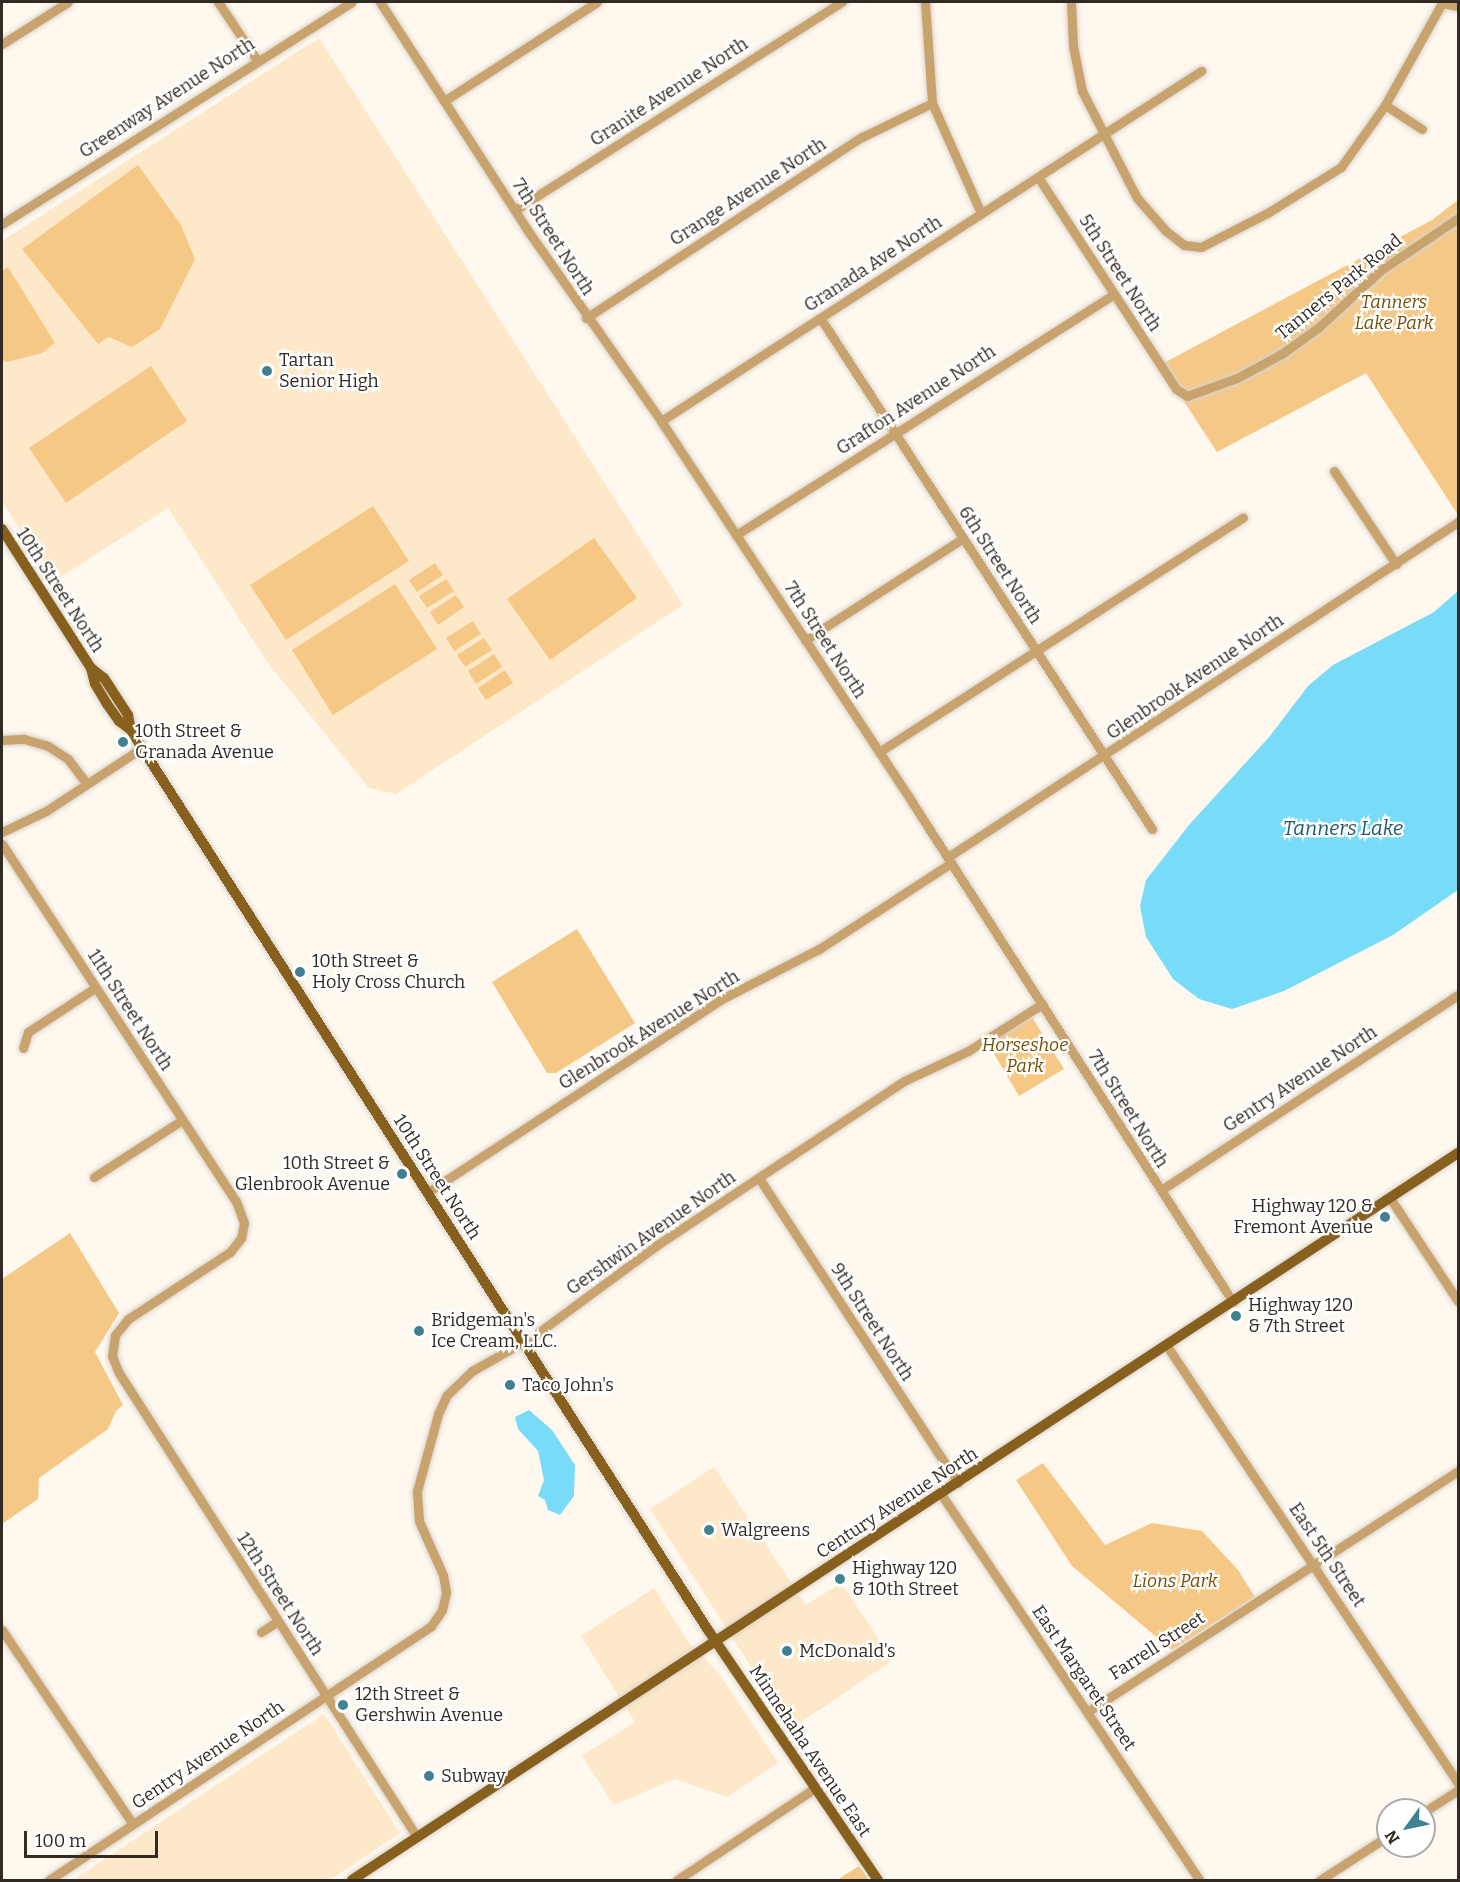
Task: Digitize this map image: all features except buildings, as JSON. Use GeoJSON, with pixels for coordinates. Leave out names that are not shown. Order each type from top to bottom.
{"type":"FeatureCollection","features":[{"type":"Feature","properties":{"kind":"main road","name":"10th Street North"},"geometry":{"type":"LineString","coordinates":[[2,529],[91,668],[95,684],[107,704],[119,721],[131,730],[715,1641]]}},
{"type":"Feature","properties":{"kind":"main road","name":"Century Avenue North"},"geometry":{"type":"LineString","coordinates":[[352,1881],[1458,1153]]}},
{"type":"Feature","properties":{"kind":"main road","name":"Minnehaha Avenue East"},"geometry":{"type":"LineString","coordinates":[[715,1641],[878,1881]]}},
{"type":"Feature","properties":{"kind":"street"},"geometry":{"type":"LineString","coordinates":[[2,44],[68,2]]}},
{"type":"Feature","properties":{"kind":"street"},"geometry":{"type":"LineString","coordinates":[[218,2],[257,60]]}},
{"type":"Feature","properties":{"kind":"street","name":"Greenway Avenue North"},"geometry":{"type":"LineString","coordinates":[[2,224],[257,60],[352,2]]}},
{"type":"Feature","properties":{"kind":"street","name":"7th Street North"},"geometry":{"type":"LineString","coordinates":[[380,2],[586,318],[661,421],[806,640],[1233,1302]]}},
{"type":"Feature","properties":{"kind":"street"},"geometry":{"type":"LineString","coordinates":[[444,101],[597,2]]}},
{"type":"Feature","properties":{"kind":"street","name":"Granite Avenue North"},"geometry":{"type":"LineString","coordinates":[[514,210],[842,2]]}},
{"type":"Feature","properties":{"kind":"street"},"geometry":{"type":"LineString","coordinates":[[926,2],[932,103],[981,213]]}},
{"type":"Feature","properties":{"kind":"street"},"geometry":{"type":"LineString","coordinates":[[1071,2],[1073,46],[1082,91],[1137,198],[1166,231],[1184,245],[1201,247],[1269,213],[1341,167],[1385,105],[1442,2],[1458,6]]}},
{"type":"Feature","properties":{"kind":"street","name":"Granada Ave North"},"geometry":{"type":"LineString","coordinates":[[661,421],[1103,133],[1201,72]]}},
{"type":"Feature","properties":{"kind":"street","name":"Grange Avenue North"},"geometry":{"type":"LineString","coordinates":[[586,318],[862,137],[932,103]]}},
{"type":"Feature","properties":{"kind":"street"},"geometry":{"type":"LineString","coordinates":[[1385,105],[1422,129]]}},
{"type":"Feature","properties":{"kind":"street","name":"5th Street North"},"geometry":{"type":"LineString","coordinates":[[1038,177],[1174,387]]}},
{"type":"Feature","properties":{"kind":"street","name":"Tanners Park Road"},"geometry":{"type":"LineString","coordinates":[[1174,387],[1194,396],[1283,353],[1319,327],[1381,270],[1458,219]]}},
{"type":"Feature","properties":{"kind":"street","name":"Grafton Avenue North"},"geometry":{"type":"LineString","coordinates":[[736,535],[1114,294]]}},
{"type":"Feature","properties":{"kind":"street","name":"6th Street North"},"geometry":{"type":"LineString","coordinates":[[820,318],[1152,829]]}},
{"type":"Feature","properties":{"kind":"street"},"geometry":{"type":"LineString","coordinates":[[1335,471],[1396,564]]}},
{"type":"Feature","properties":{"kind":"street"},"geometry":{"type":"LineString","coordinates":[[879,752],[1243,517]]}},
{"type":"Feature","properties":{"kind":"street","name":"Glenbrook Avenue North"},"geometry":{"type":"LineString","coordinates":[[428,1192],[720,1000],[819,950],[950,860],[1458,522]]}},
{"type":"Feature","properties":{"kind":"street"},"geometry":{"type":"LineString","coordinates":[[806,640],[963,538]]}},
{"type":"Feature","properties":{"kind":"street"},"geometry":{"type":"LineString","coordinates":[[2,740],[24,739],[48,746],[68,759],[87,784]]}},
{"type":"Feature","properties":{"kind":"street"},"geometry":{"type":"LineString","coordinates":[[2,832],[46,811],[142,748]]}},
{"type":"Feature","properties":{"kind":"street","name":"11th Street North"},"geometry":{"type":"LineString","coordinates":[[2,844],[231,1193],[244,1223],[242,1238],[230,1252],[128,1319],[115,1335],[112,1356],[117,1368]]}},
{"type":"Feature","properties":{"kind":"street"},"geometry":{"type":"LineString","coordinates":[[23,1048],[28,1032],[95,988]]}},
{"type":"Feature","properties":{"kind":"street","name":"Gentry Avenue North"},"geometry":{"type":"LineString","coordinates":[[1161,1190],[1458,995]]}},
{"type":"Feature","properties":{"kind":"street","name":"Gershwin Avenue North"},"geometry":{"type":"LineString","coordinates":[[325,1696],[404,1648],[431,1626],[442,1610],[446,1592],[443,1575],[419,1521],[417,1491],[438,1414],[447,1395],[472,1371],[523,1341],[657,1245],[904,1081],[968,1051],[1042,1004]]}},
{"type":"Feature","properties":{"kind":"street"},"geometry":{"type":"LineString","coordinates":[[94,1177],[182,1120]]}},
{"type":"Feature","properties":{"kind":"street","name":"9th Street North"},"geometry":{"type":"LineString","coordinates":[[759,1178],[958,1483]]}},
{"type":"Feature","properties":{"kind":"street"},"geometry":{"type":"LineString","coordinates":[[1390,1198],[1458,1301]]}},
{"type":"Feature","properties":{"kind":"street","name":"East 5th Street"},"geometry":{"type":"LineString","coordinates":[[1167,1346],[1458,1783]]}},
{"type":"Feature","properties":{"kind":"street","name":"12th Street North"},"geometry":{"type":"LineString","coordinates":[[117,1368],[417,1837]]}},
{"type":"Feature","properties":{"kind":"street","name":"Farrell Street"},"geometry":{"type":"LineString","coordinates":[[1087,1712],[1458,1471]]}},
{"type":"Feature","properties":{"kind":"street","name":"East Margaret Street"},"geometry":{"type":"LineString","coordinates":[[941,1494],[1199,1881]]}},
{"type":"Feature","properties":{"kind":"street"},"geometry":{"type":"LineString","coordinates":[[261,1632],[278,1621]]}},
{"type":"Feature","properties":{"kind":"street"},"geometry":{"type":"LineString","coordinates":[[2,1630],[133,1824]]}},
{"type":"Feature","properties":{"kind":"street","name":"Gentry Avenue North"},"geometry":{"type":"LineString","coordinates":[[49,1881],[325,1696]]}},
{"type":"Feature","properties":{"kind":"street"},"geometry":{"type":"LineString","coordinates":[[677,1881],[816,1788]]}},
{"type":"Feature","properties":{"kind":"street"},"geometry":{"type":"LineString","coordinates":[[1436,1804],[1458,1790]]}},
{"type":"Feature","properties":{"kind":"street"},"geometry":{"type":"LineString","coordinates":[[1320,1881],[1376,1844]]}},
{"type":"Feature","properties":{"kind":"shaded area","name":"Tartan Senior High"},"geometry":{"type":"Polygon","coordinates":[[[319,38],[683,605],[396,794],[369,788],[268,663],[168,508],[53,582],[2,501],[2,241],[319,38]]]}},
{"type":"Feature","properties":{"kind":"shaded area"},"geometry":{"type":"Polygon","coordinates":[[[714,1467],[806,1605],[841,1583],[893,1660],[791,1729],[650,1509],[714,1467]]]}},
{"type":"Feature","properties":{"kind":"shaded area"},"geometry":{"type":"Polygon","coordinates":[[[654,1588],[689,1643],[718,1672],[778,1763],[727,1797],[675,1779],[614,1805],[582,1756],[635,1722],[581,1636],[654,1588]]]}},
{"type":"Feature","properties":{"kind":"shaded area"},"geometry":{"type":"Polygon","coordinates":[[[324,1714],[400,1833],[330,1880],[73,1880],[324,1714]]]}},
{"type":"Feature","properties":{"kind":"green space"},"geometry":{"type":"Polygon","coordinates":[[[138,165],[181,225],[195,259],[160,329],[132,347],[109,337],[98,344],[22,249],[138,165]]]}},
{"type":"Feature","properties":{"kind":"green space","name":"Tanners Lake Park"},"geometry":{"type":"Polygon","coordinates":[[[1458,200],[1458,515],[1366,373],[1217,452],[1160,365],[1432,220],[1458,200]]]}},
{"type":"Feature","properties":{"kind":"green space"},"geometry":{"type":"Polygon","coordinates":[[[8,267],[55,343],[42,353],[7,362],[2,361],[2,271],[8,267]]]}},
{"type":"Feature","properties":{"kind":"green space"},"geometry":{"type":"Polygon","coordinates":[[[151,366],[187,421],[66,503],[29,448],[151,366]]]}},
{"type":"Feature","properties":{"kind":"green space"},"geometry":{"type":"Polygon","coordinates":[[[373,506],[409,561],[286,640],[250,585],[373,506]]]}},
{"type":"Feature","properties":{"kind":"green space"},"geometry":{"type":"Polygon","coordinates":[[[594,538],[637,598],[550,660],[507,599],[594,538]]]}},
{"type":"Feature","properties":{"kind":"green space"},"geometry":{"type":"Polygon","coordinates":[[[435,563],[443,575],[417,592],[409,580],[435,563]]]}},
{"type":"Feature","properties":{"kind":"green space"},"geometry":{"type":"Polygon","coordinates":[[[446,579],[454,591],[427,608],[419,596],[446,579]]]}},
{"type":"Feature","properties":{"kind":"green space"},"geometry":{"type":"Polygon","coordinates":[[[395,584],[437,649],[333,715],[292,650],[395,584]]]}},
{"type":"Feature","properties":{"kind":"green space"},"geometry":{"type":"Polygon","coordinates":[[[456,595],[464,607],[438,625],[430,612],[456,595]]]}},
{"type":"Feature","properties":{"kind":"green space"},"geometry":{"type":"Polygon","coordinates":[[[473,621],[481,634],[454,651],[446,638],[473,621]]]}},
{"type":"Feature","properties":{"kind":"green space"},"geometry":{"type":"Polygon","coordinates":[[[484,638],[492,650],[465,667],[457,655],[484,638]]]}},
{"type":"Feature","properties":{"kind":"green space"},"geometry":{"type":"Polygon","coordinates":[[[494,654],[502,667],[476,684],[468,671],[494,654]]]}},
{"type":"Feature","properties":{"kind":"green space"},"geometry":{"type":"Polygon","coordinates":[[[505,670],[513,683],[486,700],[478,688],[505,670]]]}},
{"type":"Feature","properties":{"kind":"green space"},"geometry":{"type":"Polygon","coordinates":[[[577,929],[635,1023],[556,1073],[547,1073],[492,982],[577,929]]]}},
{"type":"Feature","properties":{"kind":"green space","name":"Horseshoe Park"},"geometry":{"type":"Polygon","coordinates":[[[1032,1017],[1064,1069],[1019,1096],[988,1044],[1032,1017]]]}},
{"type":"Feature","properties":{"kind":"green space"},"geometry":{"type":"Polygon","coordinates":[[[70,1233],[119,1313],[95,1352],[123,1405],[116,1411],[108,1429],[39,1478],[38,1499],[2,1524],[2,1279],[70,1233]]]}},
{"type":"Feature","properties":{"kind":"green space","name":"Lions Park"},"geometry":{"type":"Polygon","coordinates":[[[1043,1463],[1105,1545],[1152,1523],[1202,1531],[1238,1570],[1255,1597],[1172,1650],[1072,1566],[1016,1480],[1043,1463]]]}},
{"type":"Feature","properties":{"kind":"green space"},"geometry":{"type":"Polygon","coordinates":[[[859,1866],[869,1880],[837,1880],[859,1866]]]}},
{"type":"Feature","properties":{"kind":"water","name":"Tanners Lake"},"geometry":{"type":"Polygon","coordinates":[[[1458,591],[1458,890],[1393,935],[1284,991],[1232,1009],[1199,999],[1173,979],[1146,937],[1140,906],[1146,880],[1189,825],[1270,736],[1308,686],[1333,665],[1434,612],[1458,591]]]}},
{"type":"Feature","properties":{"kind":"water"},"geometry":{"type":"Polygon","coordinates":[[[529,1410],[552,1430],[575,1465],[574,1496],[560,1515],[548,1510],[545,1500],[538,1496],[544,1480],[538,1451],[518,1429],[515,1417],[529,1410]]]}},
{"type":"Feature","properties":{"kind":"place","name":"Tartan Senior High"},"geometry":{"type":"Point","coordinates":[267,371]}},
{"type":"Feature","properties":{"kind":"place","name":"10th Street & Granada Avenue"},"geometry":{"type":"Point","coordinates":[123,742]}},
{"type":"Feature","properties":{"kind":"place","name":"10th Street & Holy Cross Church"},"geometry":{"type":"Point","coordinates":[300,972]}},
{"type":"Feature","properties":{"kind":"place","name":"10th Street & Glenbrook Avenue"},"geometry":{"type":"Point","coordinates":[402,1174]}},
{"type":"Feature","properties":{"kind":"place","name":"Highway 120 & Fremont Avenue"},"geometry":{"type":"Point","coordinates":[1385,1217]}},
{"type":"Feature","properties":{"kind":"place","name":"Highway 120 & 7th Street"},"geometry":{"type":"Point","coordinates":[1236,1316]}},
{"type":"Feature","properties":{"kind":"place","name":"Bridgeman's Ice Cream, LLC."},"geometry":{"type":"Point","coordinates":[419,1331]}},
{"type":"Feature","properties":{"kind":"place","name":"Taco John's"},"geometry":{"type":"Point","coordinates":[510,1385]}},
{"type":"Feature","properties":{"kind":"place","name":"Walgreens"},"geometry":{"type":"Point","coordinates":[709,1530]}},
{"type":"Feature","properties":{"kind":"place","name":"Highway 120 & 10th Street"},"geometry":{"type":"Point","coordinates":[840,1579]}},
{"type":"Feature","properties":{"kind":"place","name":"McDonald's"},"geometry":{"type":"Point","coordinates":[787,1651]}},
{"type":"Feature","properties":{"kind":"place","name":"12th Street & Gershwin Avenue"},"geometry":{"type":"Point","coordinates":[343,1705]}},
{"type":"Feature","properties":{"kind":"place","name":"Subway"},"geometry":{"type":"Point","coordinates":[429,1776]}}]}
